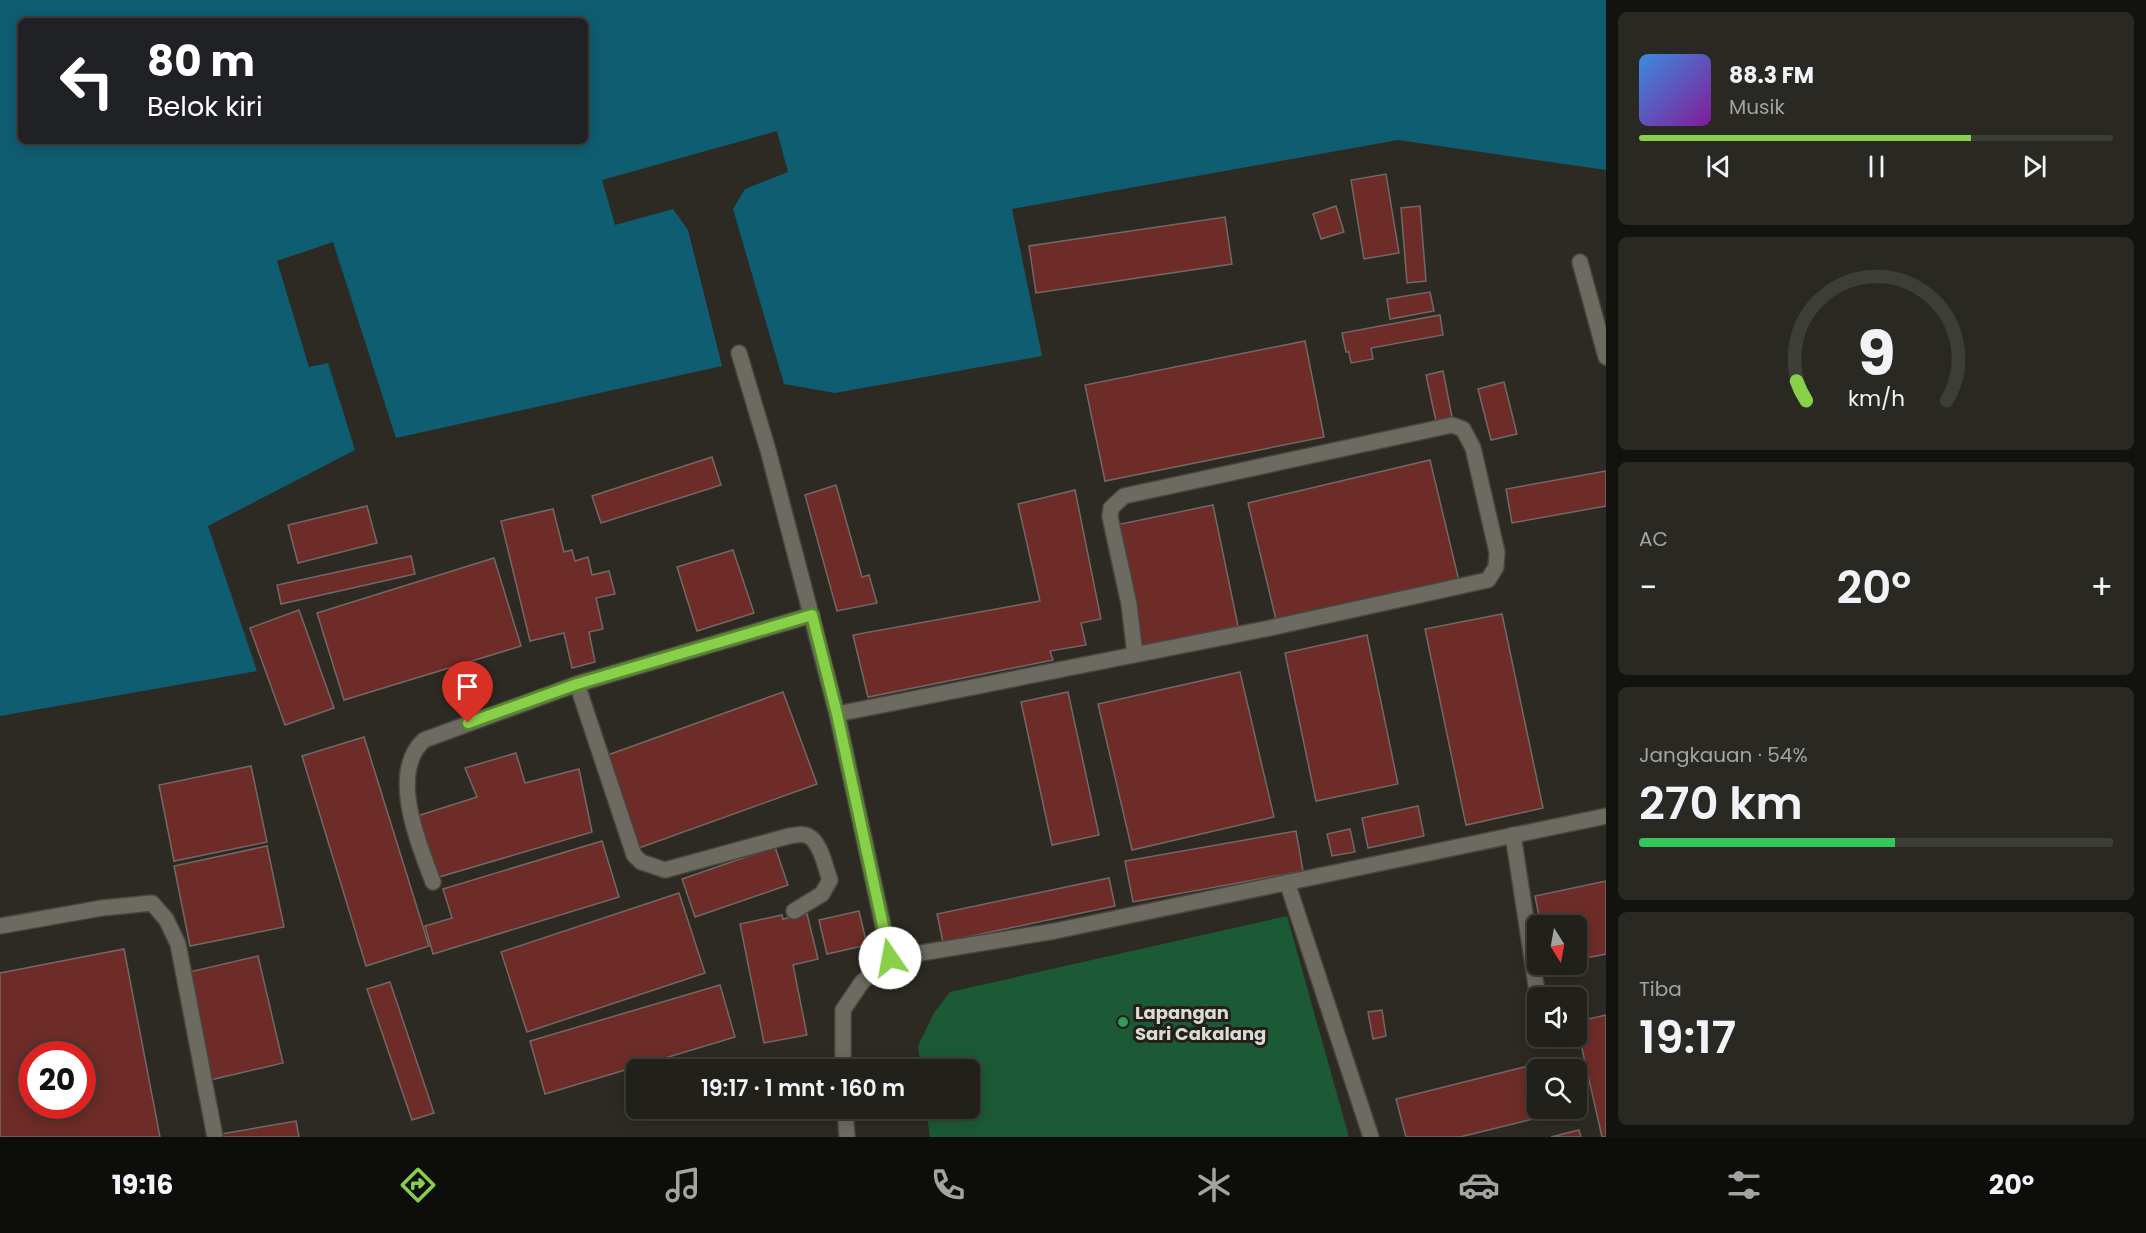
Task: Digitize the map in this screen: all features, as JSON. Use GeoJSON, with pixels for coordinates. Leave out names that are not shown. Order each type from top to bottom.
{"type":"FeatureCollection","features":[{"type":"Feature","properties":{"kind":"street"},"geometry":{"type":"LineString","coordinates":[[1580,262],[1606,357]]}},
{"type":"Feature","properties":{"kind":"street"},"geometry":{"type":"LineString","coordinates":[[739,353],[812,615],[837,714],[890,958]]}},
{"type":"Feature","properties":{"kind":"street"},"geometry":{"type":"LineString","coordinates":[[837,714],[1269,628],[1488,580],[1496,567],[1497,552],[1473,448],[1463,429],[1452,426],[1124,496],[1111,508],[1110,517],[1129,604],[1135,654]]}},
{"type":"Feature","properties":{"kind":"street"},"geometry":{"type":"LineString","coordinates":[[434,882],[418,844],[407,780],[409,763],[415,748],[424,740],[577,684],[812,615]]}},
{"type":"Feature","properties":{"kind":"street"},"geometry":{"type":"LineString","coordinates":[[577,684],[634,855],[641,862],[664,870],[789,836],[803,834],[809,836],[817,844],[830,880],[822,894],[794,911]]}},
{"type":"Feature","properties":{"kind":"street"},"geometry":{"type":"LineString","coordinates":[[843,1059],[843,1011],[862,982],[890,958],[1055,931],[1606,816]]}},
{"type":"Feature","properties":{"kind":"street"},"geometry":{"type":"LineString","coordinates":[[1513,835],[1536,987]]}},
{"type":"Feature","properties":{"kind":"street"},"geometry":{"type":"LineString","coordinates":[[1287,882],[1371,1137]]}},
{"type":"Feature","properties":{"kind":"street"},"geometry":{"type":"LineString","coordinates":[[0,926],[102,908],[152,903],[166,919],[178,944],[215,1137]]}},
{"type":"Feature","properties":{"kind":"street"},"geometry":{"type":"LineString","coordinates":[[846,1119],[847,1137]]}},
{"type":"Feature","properties":{"kind":"green space","name":"Lapangan Sari Cakalang"},"geometry":{"type":"Polygon","coordinates":[[[1287,916],[1349,1137],[930,1137],[927,1119],[980,1119],[980,1059],[920,1059],[918,1046],[934,1013],[950,992],[1287,916]]]}},
{"type":"Feature","properties":{"kind":"water"},"geometry":{"type":"Polygon","coordinates":[[[0,0],[1606,0],[1606,170],[1398,140],[1012,209],[1042,356],[835,393],[784,384],[733,209],[745,189],[788,172],[777,131],[602,180],[615,225],[673,209],[688,230],[722,366],[396,438],[333,242],[277,261],[309,367],[328,363],[355,450],[208,526],[257,671],[0,716],[0,0]]]}},
{"type":"Feature","properties":{"kind":"building"},"geometry":{"type":"Polygon","coordinates":[[[1386,174],[1399,253],[1364,259],[1351,180],[1386,174]]]}},
{"type":"Feature","properties":{"kind":"building"},"geometry":{"type":"Polygon","coordinates":[[[1336,206],[1344,232],[1321,239],[1313,214],[1336,206]]]}},
{"type":"Feature","properties":{"kind":"building"},"geometry":{"type":"Polygon","coordinates":[[[1420,206],[1426,281],[1407,283],[1401,208],[1420,206]]]}},
{"type":"Feature","properties":{"kind":"building"},"geometry":{"type":"Polygon","coordinates":[[[1225,217],[1232,264],[1036,293],[1029,246],[1225,217]]]}},
{"type":"Feature","properties":{"kind":"building"},"geometry":{"type":"Polygon","coordinates":[[[1430,292],[1434,311],[1390,319],[1387,299],[1430,292]]]}},
{"type":"Feature","properties":{"kind":"building"},"geometry":{"type":"Polygon","coordinates":[[[1440,315],[1443,335],[1371,348],[1373,359],[1351,363],[1342,333],[1440,315]]]}},
{"type":"Feature","properties":{"kind":"building"},"geometry":{"type":"Polygon","coordinates":[[[1305,341],[1324,437],[1105,481],[1085,385],[1305,341]]]}},
{"type":"Feature","properties":{"kind":"building"},"geometry":{"type":"Polygon","coordinates":[[[1443,371],[1452,417],[1436,421],[1426,375],[1443,371]]]}},
{"type":"Feature","properties":{"kind":"building"},"geometry":{"type":"Polygon","coordinates":[[[1504,382],[1517,434],[1491,440],[1478,389],[1504,382]]]}},
{"type":"Feature","properties":{"kind":"building"},"geometry":{"type":"Polygon","coordinates":[[[712,457],[721,485],[601,523],[592,496],[712,457]]]}},
{"type":"Feature","properties":{"kind":"building"},"geometry":{"type":"Polygon","coordinates":[[[1430,460],[1459,581],[1277,624],[1248,503],[1430,460]]]}},
{"type":"Feature","properties":{"kind":"building"},"geometry":{"type":"Polygon","coordinates":[[[1606,471],[1606,506],[1512,523],[1506,489],[1606,471]]]}},
{"type":"Feature","properties":{"kind":"building"},"geometry":{"type":"Polygon","coordinates":[[[836,485],[862,577],[869,575],[877,603],[837,611],[805,495],[836,485]]]}},
{"type":"Feature","properties":{"kind":"building"},"geometry":{"type":"Polygon","coordinates":[[[1075,490],[1101,619],[1081,623],[1086,645],[1050,651],[1053,660],[868,697],[853,635],[1040,601],[1018,504],[1075,490]]]}},
{"type":"Feature","properties":{"kind":"building"},"geometry":{"type":"Polygon","coordinates":[[[1213,505],[1238,626],[1141,646],[1116,525],[1213,505]]]}},
{"type":"Feature","properties":{"kind":"building"},"geometry":{"type":"Polygon","coordinates":[[[367,506],[377,543],[298,563],[288,525],[367,506]]]}},
{"type":"Feature","properties":{"kind":"building"},"geometry":{"type":"Polygon","coordinates":[[[553,509],[564,552],[572,550],[575,561],[588,557],[592,575],[609,571],[615,594],[596,598],[603,629],[589,632],[595,662],[572,668],[564,633],[530,641],[501,521],[553,509]]]}},
{"type":"Feature","properties":{"kind":"building"},"geometry":{"type":"Polygon","coordinates":[[[733,550],[754,613],[697,631],[677,567],[733,550]]]}},
{"type":"Feature","properties":{"kind":"building"},"geometry":{"type":"Polygon","coordinates":[[[411,556],[415,574],[281,604],[277,585],[411,556]]]}},
{"type":"Feature","properties":{"kind":"building"},"geometry":{"type":"Polygon","coordinates":[[[494,558],[521,646],[344,700],[317,613],[494,558]]]}},
{"type":"Feature","properties":{"kind":"building"},"geometry":{"type":"Polygon","coordinates":[[[299,610],[334,708],[285,725],[250,628],[299,610]]]}},
{"type":"Feature","properties":{"kind":"building"},"geometry":{"type":"Polygon","coordinates":[[[1502,614],[1543,808],[1466,825],[1425,629],[1502,614]]]}},
{"type":"Feature","properties":{"kind":"building"},"geometry":{"type":"Polygon","coordinates":[[[1367,635],[1398,784],[1316,801],[1285,653],[1367,635]]]}},
{"type":"Feature","properties":{"kind":"building"},"geometry":{"type":"Polygon","coordinates":[[[1240,672],[1274,817],[1132,850],[1098,704],[1240,672]]]}},
{"type":"Feature","properties":{"kind":"building"},"geometry":{"type":"Polygon","coordinates":[[[783,692],[817,784],[639,848],[605,756],[783,692]]]}},
{"type":"Feature","properties":{"kind":"building"},"geometry":{"type":"Polygon","coordinates":[[[1068,692],[1099,835],[1052,845],[1021,702],[1068,692]]]}},
{"type":"Feature","properties":{"kind":"building"},"geometry":{"type":"Polygon","coordinates":[[[364,737],[429,946],[366,966],[302,756],[364,737]]]}},
{"type":"Feature","properties":{"kind":"building"},"geometry":{"type":"Polygon","coordinates":[[[516,753],[525,783],[579,769],[592,832],[439,877],[414,817],[477,797],[465,768],[516,753]]]}},
{"type":"Feature","properties":{"kind":"building"},"geometry":{"type":"Polygon","coordinates":[[[251,766],[267,842],[174,861],[159,785],[251,766]]]}},
{"type":"Feature","properties":{"kind":"building"},"geometry":{"type":"Polygon","coordinates":[[[1418,806],[1424,836],[1368,848],[1362,818],[1418,806]]]}},
{"type":"Feature","properties":{"kind":"building"},"geometry":{"type":"Polygon","coordinates":[[[1350,829],[1355,852],[1332,856],[1327,834],[1350,829]]]}},
{"type":"Feature","properties":{"kind":"building"},"geometry":{"type":"Polygon","coordinates":[[[1296,831],[1303,871],[1133,902],[1125,861],[1296,831]]]}},
{"type":"Feature","properties":{"kind":"building"},"geometry":{"type":"Polygon","coordinates":[[[602,841],[619,897],[433,954],[425,926],[452,918],[443,889],[602,841]]]}},
{"type":"Feature","properties":{"kind":"building"},"geometry":{"type":"Polygon","coordinates":[[[267,846],[284,927],[190,946],[174,866],[267,846]]]}},
{"type":"Feature","properties":{"kind":"building"},"geometry":{"type":"Polygon","coordinates":[[[775,847],[788,885],[695,917],[682,879],[775,847]]]}},
{"type":"Feature","properties":{"kind":"building"},"geometry":{"type":"Polygon","coordinates":[[[1109,878],[1115,906],[943,942],[937,914],[1109,878]]]}},
{"type":"Feature","properties":{"kind":"building"},"geometry":{"type":"Polygon","coordinates":[[[1606,881],[1606,954],[1587,958],[1587,915],[1539,915],[1535,896],[1606,881]]]}},
{"type":"Feature","properties":{"kind":"building"},"geometry":{"type":"Polygon","coordinates":[[[679,893],[705,973],[527,1032],[501,952],[679,893]]]}},
{"type":"Feature","properties":{"kind":"building"},"geometry":{"type":"Polygon","coordinates":[[[859,911],[867,945],[827,954],[819,920],[859,911]]]}},
{"type":"Feature","properties":{"kind":"building"},"geometry":{"type":"Polygon","coordinates":[[[807,914],[818,959],[793,965],[807,1035],[764,1043],[740,924],[782,915],[783,919],[807,914]]]}},
{"type":"Feature","properties":{"kind":"building"},"geometry":{"type":"Polygon","coordinates":[[[124,949],[160,1137],[0,1137],[0,973],[124,949]]]}},
{"type":"Feature","properties":{"kind":"building"},"geometry":{"type":"Polygon","coordinates":[[[258,956],[283,1063],[210,1080],[185,973],[258,956]]]}},
{"type":"Feature","properties":{"kind":"building"},"geometry":{"type":"Polygon","coordinates":[[[390,982],[434,1113],[412,1120],[367,989],[390,982]]]}},
{"type":"Feature","properties":{"kind":"building"},"geometry":{"type":"Polygon","coordinates":[[[720,985],[735,1037],[662,1059],[626,1059],[626,1070],[545,1094],[530,1041],[720,985]]]}},
{"type":"Feature","properties":{"kind":"building"},"geometry":{"type":"Polygon","coordinates":[[[1382,1010],[1386,1036],[1373,1039],[1368,1012],[1382,1010]]]}},
{"type":"Feature","properties":{"kind":"building"},"geometry":{"type":"Polygon","coordinates":[[[1606,1015],[1606,1137],[1602,1137],[1587,1071],[1587,1059],[1584,1059],[1582,1047],[1587,1047],[1587,1019],[1606,1015]]]}},
{"type":"Feature","properties":{"kind":"building"},"geometry":{"type":"Polygon","coordinates":[[[1527,1066],[1527,1119],[1533,1119],[1460,1137],[1406,1137],[1396,1099],[1527,1066]]]}},
{"type":"Feature","properties":{"kind":"building"},"geometry":{"type":"Polygon","coordinates":[[[296,1121],[299,1137],[222,1137],[221,1134],[296,1121]]]}},
{"type":"Feature","properties":{"kind":"building"},"geometry":{"type":"Polygon","coordinates":[[[1579,1130],[1581,1137],[1551,1137],[1579,1130]]]}},
{"type":"Feature","properties":{"kind":"place","name":"Lapangan Sari Cakalang"},"geometry":{"type":"Point","coordinates":[1123,1022]}},
{"type":"Feature","properties":{"kind":"route"},"geometry":{"type":"LineString","coordinates":[[468,723],[577,684],[812,615],[837,714],[890,958]]}}]}
